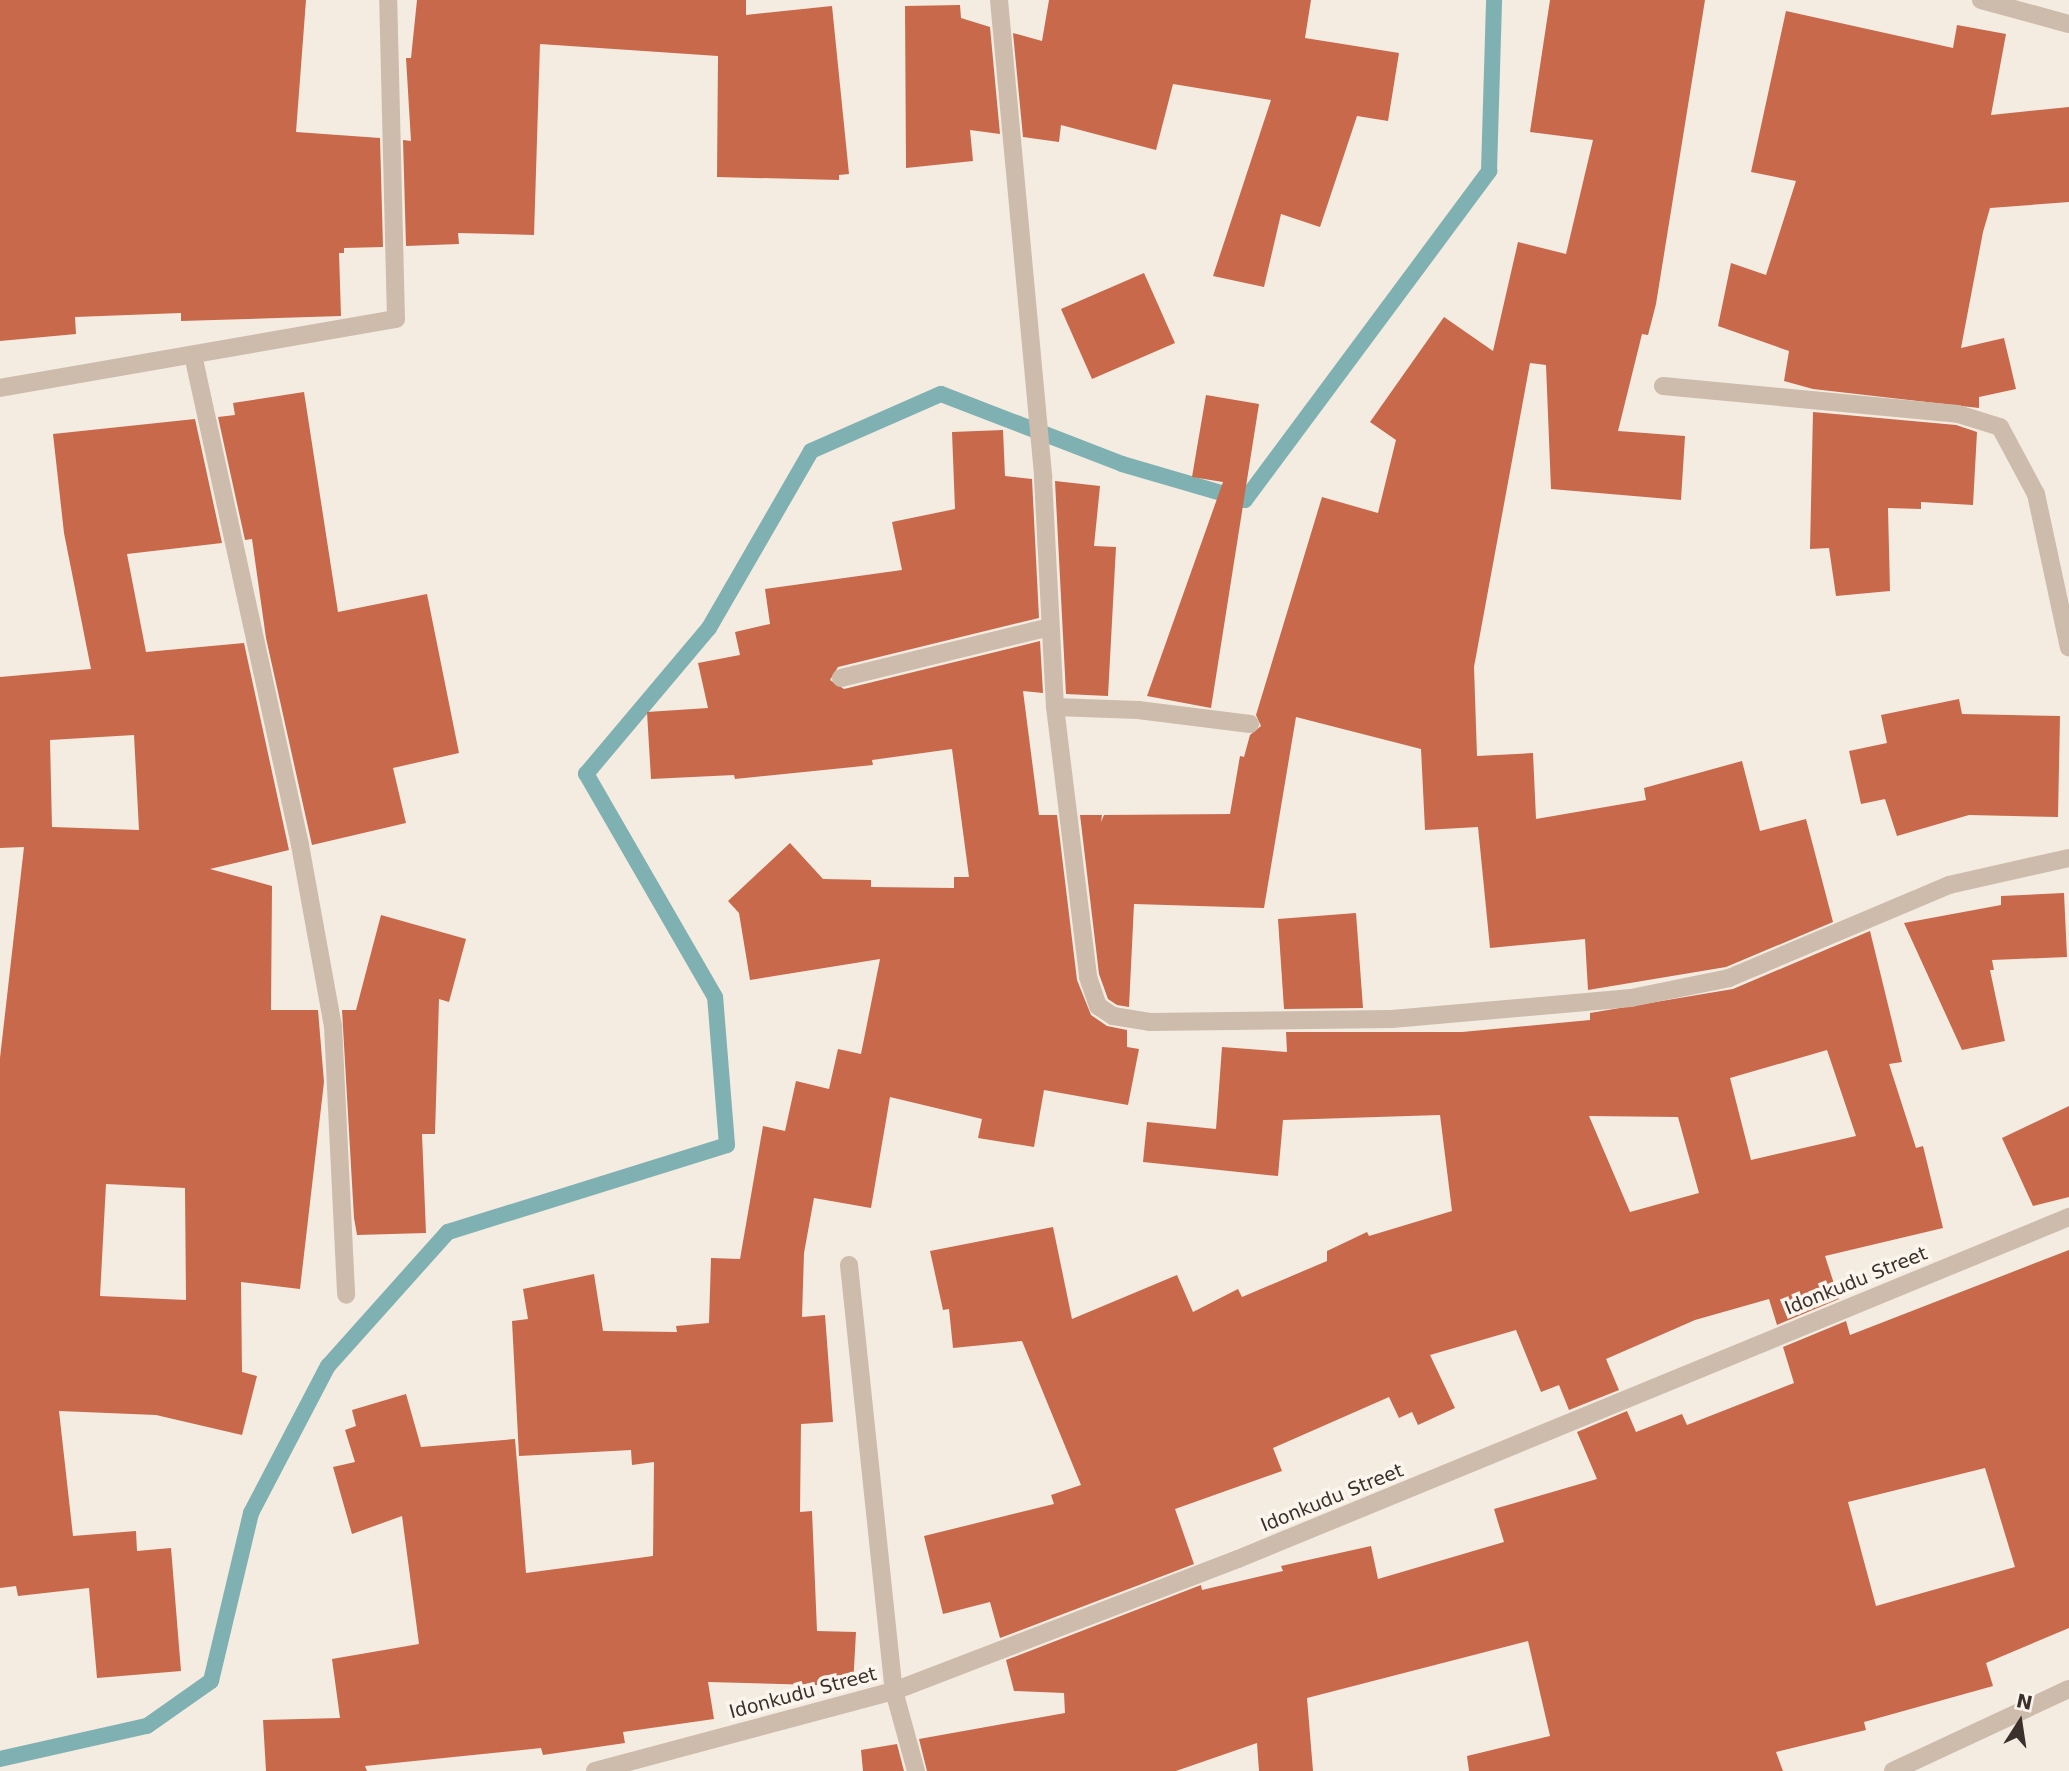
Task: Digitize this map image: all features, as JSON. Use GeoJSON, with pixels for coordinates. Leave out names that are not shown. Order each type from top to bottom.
{"type":"FeatureCollection","features":[{"type":"Feature","properties":{"kind":"street"},"geometry":{"type":"LineString","coordinates":[[0,387],[396,320],[388,0]]}},
{"type":"Feature","properties":{"kind":"street"},"geometry":{"type":"LineString","coordinates":[[999,0],[1043,478],[1055,707],[1088,977],[1098,1006],[1113,1016],[1150,1022],[1392,1019],[1631,998],[1729,978],[1949,885],[2069,858]]}},
{"type":"Feature","properties":{"kind":"street"},"geometry":{"type":"LineString","coordinates":[[1981,0],[2069,24]]}},
{"type":"Feature","properties":{"kind":"street"},"geometry":{"type":"LineString","coordinates":[[193,355],[300,845],[334,1026],[346,1295]]}},
{"type":"Feature","properties":{"kind":"street"},"geometry":{"type":"LineString","coordinates":[[1663,386],[1958,414],[2000,427],[2036,494],[2069,648]]}},
{"type":"Feature","properties":{"kind":"street"},"geometry":{"type":"LineString","coordinates":[[841,678],[1050,627]]}},
{"type":"Feature","properties":{"kind":"street"},"geometry":{"type":"LineString","coordinates":[[1055,707],[1138,710],[1250,724]]}},
{"type":"Feature","properties":{"kind":"street","name":"Idonkudu Street"},"geometry":{"type":"LineString","coordinates":[[595,1771],[894,1691],[1238,1559],[2069,1217]]}},
{"type":"Feature","properties":{"kind":"street"},"geometry":{"type":"LineString","coordinates":[[849,1265],[894,1691],[916,1771]]}},
{"type":"Feature","properties":{"kind":"street"},"geometry":{"type":"LineString","coordinates":[[1893,1771],[2069,1689]]}},
{"type":"Feature","properties":{"kind":"building"},"geometry":{"type":"Polygon","coordinates":[[[0,0],[306,0],[296,132],[380,138],[383,247],[344,248],[344,253],[339,253],[341,316],[181,321],[181,313],[75,317],[76,334],[0,341],[0,0]]]}},
{"type":"Feature","properties":{"kind":"building"},"geometry":{"type":"Polygon","coordinates":[[[417,0],[746,0],[746,15],[832,6],[849,174],[839,175],[839,180],[717,177],[718,56],[540,44],[534,235],[458,233],[459,244],[406,246],[403,140],[411,141],[406,58],[411,58],[417,0]]]}},
{"type":"Feature","properties":{"kind":"building"},"geometry":{"type":"Polygon","coordinates":[[[1049,0],[1311,0],[1305,38],[1399,53],[1388,121],[1357,116],[1320,227],[1281,214],[1264,287],[1213,276],[1271,100],[1173,84],[1156,150],[1061,125],[1059,142],[1023,137],[1013,33],[1042,41],[1049,0]]]}},
{"type":"Feature","properties":{"kind":"building"},"geometry":{"type":"Polygon","coordinates":[[[1550,0],[1705,0],[1656,304],[1648,335],[1642,334],[1618,431],[1685,436],[1681,500],[1551,489],[1546,365],[1530,363],[1474,667],[1477,756],[1533,753],[1536,819],[1646,800],[1644,788],[1742,761],[1760,831],[1806,819],[1833,922],[1726,967],[1588,990],[1585,939],[1490,948],[1478,827],[1425,830],[1421,749],[1296,717],[1264,908],[1134,904],[1129,1007],[1117,1005],[1108,999],[1099,974],[1080,815],[1102,815],[1101,822],[1104,815],[1230,814],[1240,756],[1244,757],[1250,735],[1261,726],[1256,715],[1322,497],[1378,513],[1396,440],[1370,422],[1444,317],[1493,351],[1518,242],[1566,254],[1593,140],[1530,132],[1550,0]]]}},
{"type":"Feature","properties":{"kind":"building"},"geometry":{"type":"Polygon","coordinates":[[[960,5],[961,18],[990,27],[1000,134],[970,130],[973,161],[906,168],[905,6],[960,5]]]}},
{"type":"Feature","properties":{"kind":"building"},"geometry":{"type":"Polygon","coordinates":[[[1786,11],[1953,48],[1957,25],[2006,34],[1991,115],[2069,107],[2069,202],[1990,208],[1961,348],[2004,338],[2016,389],[1979,397],[1979,408],[1813,389],[1784,381],[1789,351],[1718,326],[1731,263],[1766,275],[1796,181],[1751,172],[1786,11]]]}},
{"type":"Feature","properties":{"kind":"building"},"geometry":{"type":"Polygon","coordinates":[[[1144,273],[1175,343],[1092,379],[1061,309],[1144,273]]]}},
{"type":"Feature","properties":{"kind":"building"},"geometry":{"type":"Polygon","coordinates":[[[304,392],[338,612],[427,594],[459,753],[393,768],[406,823],[312,845],[266,638],[252,539],[245,540],[218,417],[235,415],[233,403],[304,392]]]}},
{"type":"Feature","properties":{"kind":"building"},"geometry":{"type":"Polygon","coordinates":[[[1206,395],[1259,404],[1211,708],[1147,696],[1223,482],[1192,477],[1206,395]]]}},
{"type":"Feature","properties":{"kind":"building"},"geometry":{"type":"Polygon","coordinates":[[[1813,412],[1956,425],[1977,432],[1973,505],[1921,502],[1921,509],[1888,508],[1890,591],[1836,596],[1829,548],[1810,549],[1813,412]]]}},
{"type":"Feature","properties":{"kind":"building"},"geometry":{"type":"Polygon","coordinates":[[[195,419],[222,543],[127,554],[146,652],[244,643],[289,850],[210,869],[272,886],[271,1010],[318,1010],[324,1082],[300,1289],[241,1282],[242,1372],[257,1376],[242,1435],[156,1415],[59,1411],[73,1536],[136,1531],[137,1551],[171,1548],[181,1671],[97,1678],[89,1588],[18,1596],[16,1586],[0,1588],[0,1058],[24,847],[0,848],[0,677],[91,669],[64,533],[53,434],[195,419]],[[134,735],[50,740],[52,827],[139,830],[134,735]],[[106,1184],[100,1296],[186,1300],[185,1188],[106,1184]]]}},
{"type":"Feature","properties":{"kind":"building"},"geometry":{"type":"Polygon","coordinates":[[[1003,430],[1005,476],[1032,479],[1039,618],[838,667],[830,680],[844,689],[1040,641],[1043,693],[1023,691],[1039,815],[1057,815],[1077,980],[1091,1015],[1107,1026],[1127,1030],[1127,1047],[1139,1049],[1128,1105],[1044,1090],[1034,1147],[978,1138],[982,1119],[890,1097],[871,1208],[814,1198],[804,1253],[802,1317],[825,1315],[833,1422],[801,1424],[800,1512],[812,1511],[817,1631],[856,1632],[853,1686],[708,1682],[714,1719],[623,1732],[625,1743],[543,1755],[541,1748],[365,1766],[367,1771],[266,1771],[263,1720],[340,1718],[332,1659],[419,1644],[402,1516],[352,1534],[333,1467],[355,1462],[345,1430],[356,1426],[352,1410],[406,1394],[421,1447],[515,1439],[526,1573],[653,1556],[654,1462],[632,1465],[631,1450],[519,1456],[512,1321],[528,1319],[523,1289],[594,1274],[603,1331],[677,1332],[676,1326],[709,1323],[711,1258],[740,1259],[763,1126],[785,1131],[796,1081],[829,1089],[838,1049],[861,1054],[880,959],[750,980],[739,913],[728,901],[790,843],[823,879],[871,880],[871,887],[954,888],[954,877],[969,877],[952,749],[872,760],[873,765],[735,779],[734,775],[651,779],[647,712],[708,708],[698,663],[740,655],[735,632],[770,624],[765,589],[902,570],[892,522],[955,509],[952,432],[1003,430]]]}},
{"type":"Feature","properties":{"kind":"building"},"geometry":{"type":"Polygon","coordinates":[[[1055,481],[1100,486],[1094,546],[1116,547],[1108,696],[1066,694],[1055,481]]]}},
{"type":"Feature","properties":{"kind":"building"},"geometry":{"type":"Polygon","coordinates":[[[1959,699],[1962,714],[2060,716],[2058,817],[1969,815],[1897,836],[1885,799],[1861,804],[1849,751],[1887,743],[1881,715],[1959,699]]]}},
{"type":"Feature","properties":{"kind":"building"},"geometry":{"type":"Polygon","coordinates":[[[2064,893],[2067,957],[1992,960],[1994,970],[1990,970],[2005,1041],[1962,1050],[1904,923],[2001,905],[2001,896],[2064,893]]]}},
{"type":"Feature","properties":{"kind":"building"},"geometry":{"type":"Polygon","coordinates":[[[1356,913],[1363,1008],[1284,1009],[1278,919],[1356,913]]]}},
{"type":"Feature","properties":{"kind":"building"},"geometry":{"type":"Polygon","coordinates":[[[381,915],[466,939],[449,1002],[439,999],[435,1134],[422,1134],[426,1233],[357,1235],[354,1218],[342,1010],[356,1010],[381,915]]]}},
{"type":"Feature","properties":{"kind":"building"},"geometry":{"type":"Polygon","coordinates":[[[1870,931],[1902,1062],[1889,1064],[1916,1148],[1923,1146],[1943,1228],[1825,1256],[1839,1299],[1777,1325],[1769,1299],[1695,1320],[1606,1359],[1619,1390],[1569,1410],[1559,1385],[1541,1392],[1516,1330],[1430,1355],[1455,1408],[1418,1425],[1412,1412],[1399,1418],[1389,1397],[1273,1448],[1282,1471],[1175,1509],[1194,1564],[1000,1638],[990,1602],[943,1614],[924,1536],[1054,1504],[1051,1495],[1081,1485],[1022,1341],[953,1348],[949,1309],[943,1310],[930,1251],[1053,1227],[1072,1319],[1177,1275],[1193,1312],[1238,1289],[1242,1297],[1327,1261],[1327,1251],[1367,1232],[1369,1236],[1452,1211],[1440,1115],[1283,1120],[1278,1176],[1143,1162],[1147,1122],[1216,1129],[1222,1047],[1287,1052],[1286,1032],[1462,1032],[1590,1020],[1590,1013],[1733,989],[1870,931]],[[1827,1050],[1730,1078],[1751,1160],[1856,1136],[1827,1050]],[[1589,1116],[1630,1212],[1699,1193],[1678,1117],[1589,1116]]]}},
{"type":"Feature","properties":{"kind":"building"},"geometry":{"type":"Polygon","coordinates":[[[2069,1106],[2069,1197],[2033,1206],[2002,1138],[2069,1106]]]}},
{"type":"Feature","properties":{"kind":"building"},"geometry":{"type":"Polygon","coordinates":[[[2069,1250],[2069,1628],[1986,1663],[1993,1686],[1864,1722],[1866,1730],[1776,1752],[1783,1771],[1469,1771],[1467,1756],[1550,1736],[1528,1641],[1307,1698],[1313,1771],[1259,1771],[1257,1743],[1176,1771],[927,1771],[919,1739],[1065,1713],[1064,1693],[1014,1691],[1006,1660],[1201,1585],[1202,1590],[1283,1571],[1281,1566],[1371,1546],[1378,1579],[1504,1542],[1494,1509],[1597,1479],[1577,1432],[1627,1411],[1636,1432],[1682,1414],[1687,1425],[1794,1383],[1783,1347],[1846,1321],[1850,1335],[2069,1250]],[[1985,1468],[1848,1502],[1876,1606],[2015,1567],[1985,1468]]]}},
{"type":"Feature","properties":{"kind":"building"},"geometry":{"type":"Polygon","coordinates":[[[897,1744],[904,1771],[863,1771],[861,1750],[897,1744]]]}},
{"type":"Feature","properties":{"kind":"waterway"},"geometry":{"type":"LineString","coordinates":[[0,1759],[147,1726],[211,1681],[251,1513],[328,1366],[448,1232],[727,1145],[715,997],[586,774],[709,628],[811,451],[941,394],[1122,464],[1245,500],[1489,171],[1494,0]]}}]}
